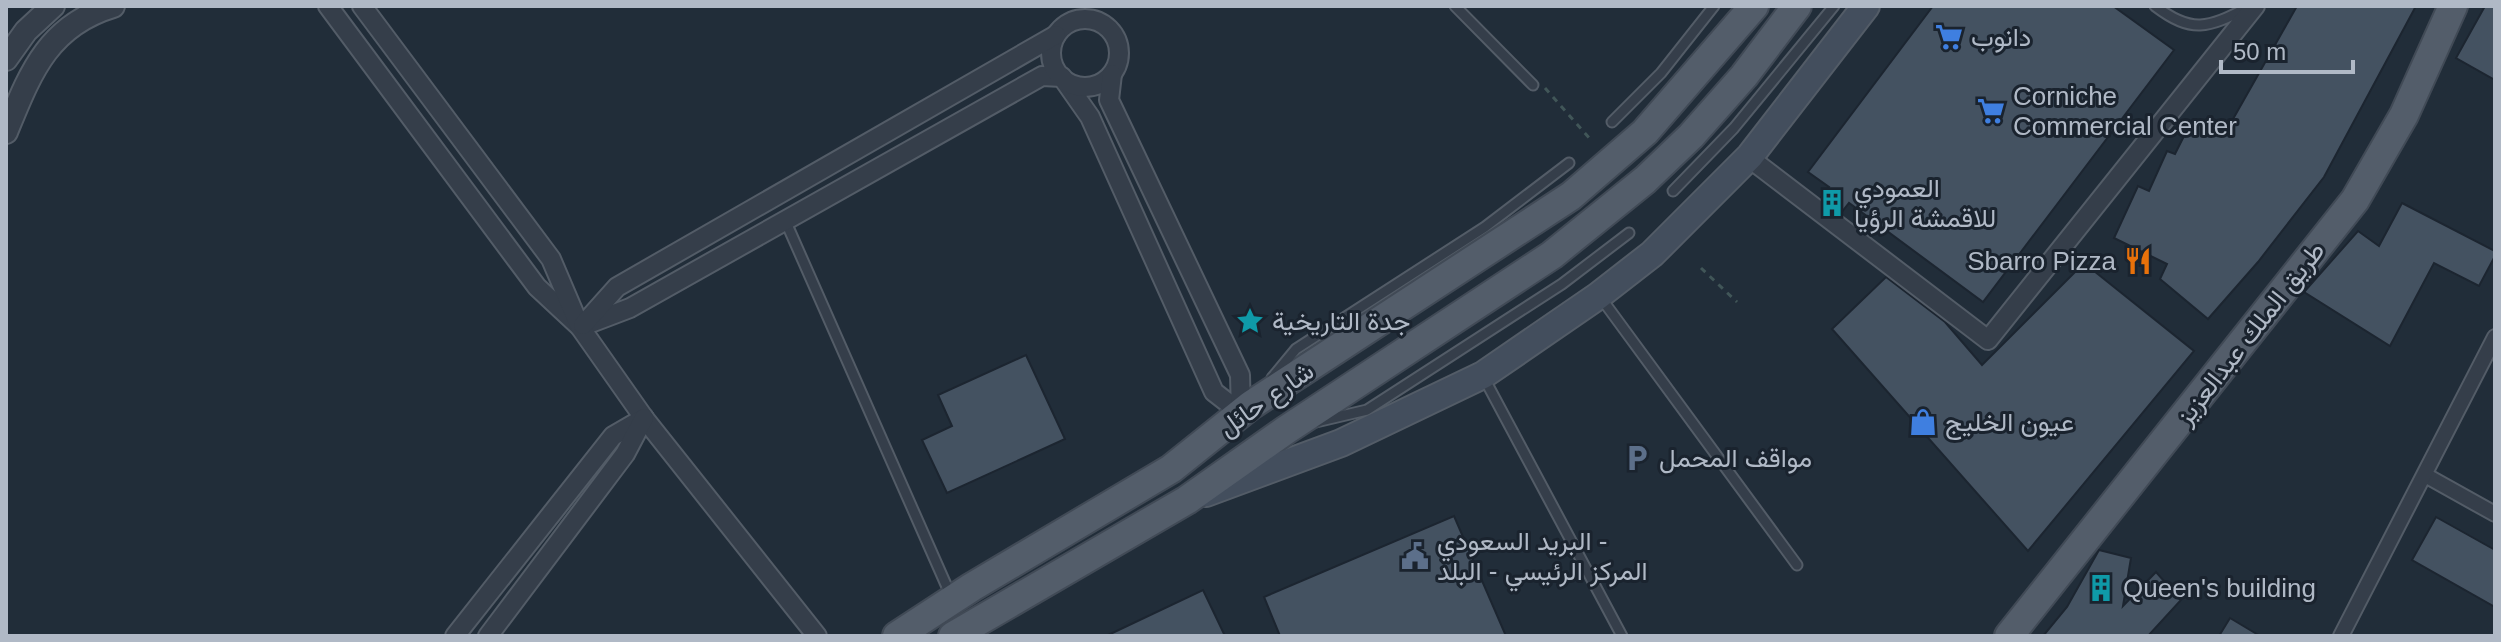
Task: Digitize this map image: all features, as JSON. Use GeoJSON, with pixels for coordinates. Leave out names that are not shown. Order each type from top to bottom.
{"type":"FeatureCollection","features":[{"type":"Feature","properties":{"kind":"main road","name":"شارع حائل"},"geometry":{"type":"LineString","coordinates":[[897,636],[1171,469],[1246,409],[1571,196],[1645,132],[1754,6]]}},
{"type":"Feature","properties":{"kind":"main road","name":"شارع حائل"},"geometry":{"type":"LineString","coordinates":[[953,636],[1187,500],[1286,430],[1552,255],[1645,180],[1733,88],[1797,6]]}},
{"type":"Feature","properties":{"kind":"main road"},"geometry":{"type":"LineString","coordinates":[[1187,500],[1341,443],[1483,375],[1598,296],[1652,254],[1748,157],[1866,6]]}},
{"type":"Feature","properties":{"kind":"main road","name":"طريق الملك عبدالعزيز"},"geometry":{"type":"LineString","coordinates":[[2009,636],[2355,200],[2404,115],[2453,6]]}},
{"type":"Feature","properties":{"kind":"street"},"geometry":{"type":"LineString","coordinates":[[6,59],[26,31],[53,6]]}},
{"type":"Feature","properties":{"kind":"street"},"geometry":{"type":"LineString","coordinates":[[6,132],[33,65],[64,33],[95,12],[113,6]]}},
{"type":"Feature","properties":{"kind":"street"},"geometry":{"type":"LineString","coordinates":[[328,6],[537,287],[580,327],[644,418],[817,636]]}},
{"type":"Feature","properties":{"kind":"street"},"geometry":{"type":"LineString","coordinates":[[362,6],[551,259],[580,327]]}},
{"type":"Feature","properties":{"kind":"street"},"geometry":{"type":"LineString","coordinates":[[1060,6],[1060,31],[1052,56],[1062,77],[1090,117],[1214,392],[1246,409]]}},
{"type":"Feature","properties":{"kind":"street"},"geometry":{"type":"LineString","coordinates":[[580,327],[630,308],[1042,76],[1062,77],[1082,87],[1104,81],[1118,64],[1117,41],[1091,6]]}},
{"type":"Feature","properties":{"kind":"street"},"geometry":{"type":"LineString","coordinates":[[1748,157],[1988,340],[2252,6]]}},
{"type":"Feature","properties":{"kind":"street"},"geometry":{"type":"LineString","coordinates":[[580,327],[617,287],[1060,31],[1083,19],[1103,24]]}},
{"type":"Feature","properties":{"kind":"street"},"geometry":{"type":"LineString","coordinates":[[1112,74],[1109,100],[1240,375],[1246,409]]}},
{"type":"Feature","properties":{"kind":"street"},"geometry":{"type":"LineString","coordinates":[[2341,636],[2495,337]]}},
{"type":"Feature","properties":{"kind":"street"},"geometry":{"type":"LineString","coordinates":[[455,636],[613,436],[644,418]]}},
{"type":"Feature","properties":{"kind":"street"},"geometry":{"type":"LineString","coordinates":[[488,636],[625,454],[644,418]]}},
{"type":"Feature","properties":{"kind":"street"},"geometry":{"type":"LineString","coordinates":[[2425,475],[2495,514]]}},
{"type":"Feature","properties":{"kind":"lane"},"geometry":{"type":"LineString","coordinates":[[1455,6],[1533,85]]}},
{"type":"Feature","properties":{"kind":"lane"},"geometry":{"type":"LineString","coordinates":[[1612,122],[1661,73],[1714,6]]}},
{"type":"Feature","properties":{"kind":"lane"},"geometry":{"type":"LineString","coordinates":[[1673,191],[1734,128],[1834,6]]}},
{"type":"Feature","properties":{"kind":"lane"},"geometry":{"type":"LineString","coordinates":[[2155,6],[2174,21],[2210,28],[2252,6]]}},
{"type":"Feature","properties":{"kind":"lane"},"geometry":{"type":"LineString","coordinates":[[1246,409],[1296,349],[1485,227],[1569,163]]}},
{"type":"Feature","properties":{"kind":"lane"},"geometry":{"type":"LineString","coordinates":[[785,220],[953,600]]}},
{"type":"Feature","properties":{"kind":"lane"},"geometry":{"type":"LineString","coordinates":[[1286,430],[1367,410],[1562,284],[1629,233]]}},
{"type":"Feature","properties":{"kind":"lane"},"geometry":{"type":"LineString","coordinates":[[1598,296],[1797,565]]}},
{"type":"Feature","properties":{"kind":"lane"},"geometry":{"type":"LineString","coordinates":[[1483,375],[1622,636]]}},
{"type":"Feature","properties":{"kind":"path"},"geometry":{"type":"LineString","coordinates":[[1545,88],[1592,141]]}},
{"type":"Feature","properties":{"kind":"path"},"geometry":{"type":"LineString","coordinates":[[1701,268],[1737,302]]}},
{"type":"Feature","properties":{"kind":"building","name":"Corniche Commercial Center"},"geometry":{"type":"Polygon","coordinates":[[[1933,6],[2113,6],[2174,50],[1983,302],[1849,203],[1841,213],[1821,197],[1829,187],[1808,172],[1933,6]]]}},
{"type":"Feature","properties":{"kind":"building"},"geometry":{"type":"Polygon","coordinates":[[[2297,6],[2416,6],[2324,177],[2258,262],[2208,319],[2160,279],[2167,264],[2114,238],[2138,186],[2149,191],[2167,151],[2175,154],[2187,130],[2194,134],[2198,123],[2224,135],[2297,6]]]}},
{"type":"Feature","properties":{"kind":"building"},"geometry":{"type":"Polygon","coordinates":[[[2485,6],[2495,6],[2495,80],[2456,58],[2485,6]]]}},
{"type":"Feature","properties":{"kind":"building"},"geometry":{"type":"Polygon","coordinates":[[[2402,203],[2495,251],[2495,256],[2479,286],[2434,263],[2390,346],[2304,292],[2358,231],[2379,246],[2402,203]]]}},
{"type":"Feature","properties":{"kind":"building"},"geometry":{"type":"Polygon","coordinates":[[[2084,263],[2194,351],[2028,551],[1832,329],[1886,277],[1945,322],[1982,365],[2084,263]]]}},
{"type":"Feature","properties":{"kind":"building"},"geometry":{"type":"Polygon","coordinates":[[[1026,355],[1065,439],[947,493],[922,440],[952,426],[938,395],[1026,355]]]}},
{"type":"Feature","properties":{"kind":"building","name":"البريد السعودي - المركز الرئيسي - البلد"},"geometry":{"type":"Polygon","coordinates":[[[1454,516],[1506,636],[1280,636],[1264,597],[1454,516]]]}},
{"type":"Feature","properties":{"kind":"building"},"geometry":{"type":"Polygon","coordinates":[[[2436,517],[2495,550],[2495,607],[2412,560],[2436,517]]]}},
{"type":"Feature","properties":{"kind":"building","name":"Queen's building"},"geometry":{"type":"Polygon","coordinates":[[[2099,550],[2131,558],[2123,606],[2156,572],[2181,600],[2148,636],[2043,636],[2067,607],[2099,550]]]}},
{"type":"Feature","properties":{"kind":"building"},"geometry":{"type":"Polygon","coordinates":[[[1203,590],[1225,636],[1106,636],[1203,590]]]}},
{"type":"Feature","properties":{"kind":"building"},"geometry":{"type":"Polygon","coordinates":[[[2230,618],[2260,636],[2219,636],[2230,618]]]}},
{"type":"Feature","properties":{"kind":"place","name":"دانوب"},"geometry":{"type":"Point","coordinates":[1949,37]}},
{"type":"Feature","properties":{"kind":"place","name":"Corniche Commercial Center"},"geometry":{"type":"Point","coordinates":[1991,111]}},
{"type":"Feature","properties":{"kind":"place","name":"العمودي للاقمشة الرؤيا"},"geometry":{"type":"Point","coordinates":[1832,203]}},
{"type":"Feature","properties":{"kind":"place","name":"Sbarro Pizza"},"geometry":{"type":"Point","coordinates":[2138,261]}},
{"type":"Feature","properties":{"kind":"place","name":"جدة التاريخية"},"geometry":{"type":"Point","coordinates":[1250,321]}},
{"type":"Feature","properties":{"kind":"place","name":"عيون الخليج"},"geometry":{"type":"Point","coordinates":[1923,422]}},
{"type":"Feature","properties":{"kind":"place","name":"مواقف المحمل"},"geometry":{"type":"Point","coordinates":[1637,458]}},
{"type":"Feature","properties":{"kind":"place","name":"البريد السعودي - المركز الرئيسي - البلد"},"geometry":{"type":"Point","coordinates":[1415,556]}},
{"type":"Feature","properties":{"kind":"place","name":"Queen's building"},"geometry":{"type":"Point","coordinates":[2101,588]}}]}
